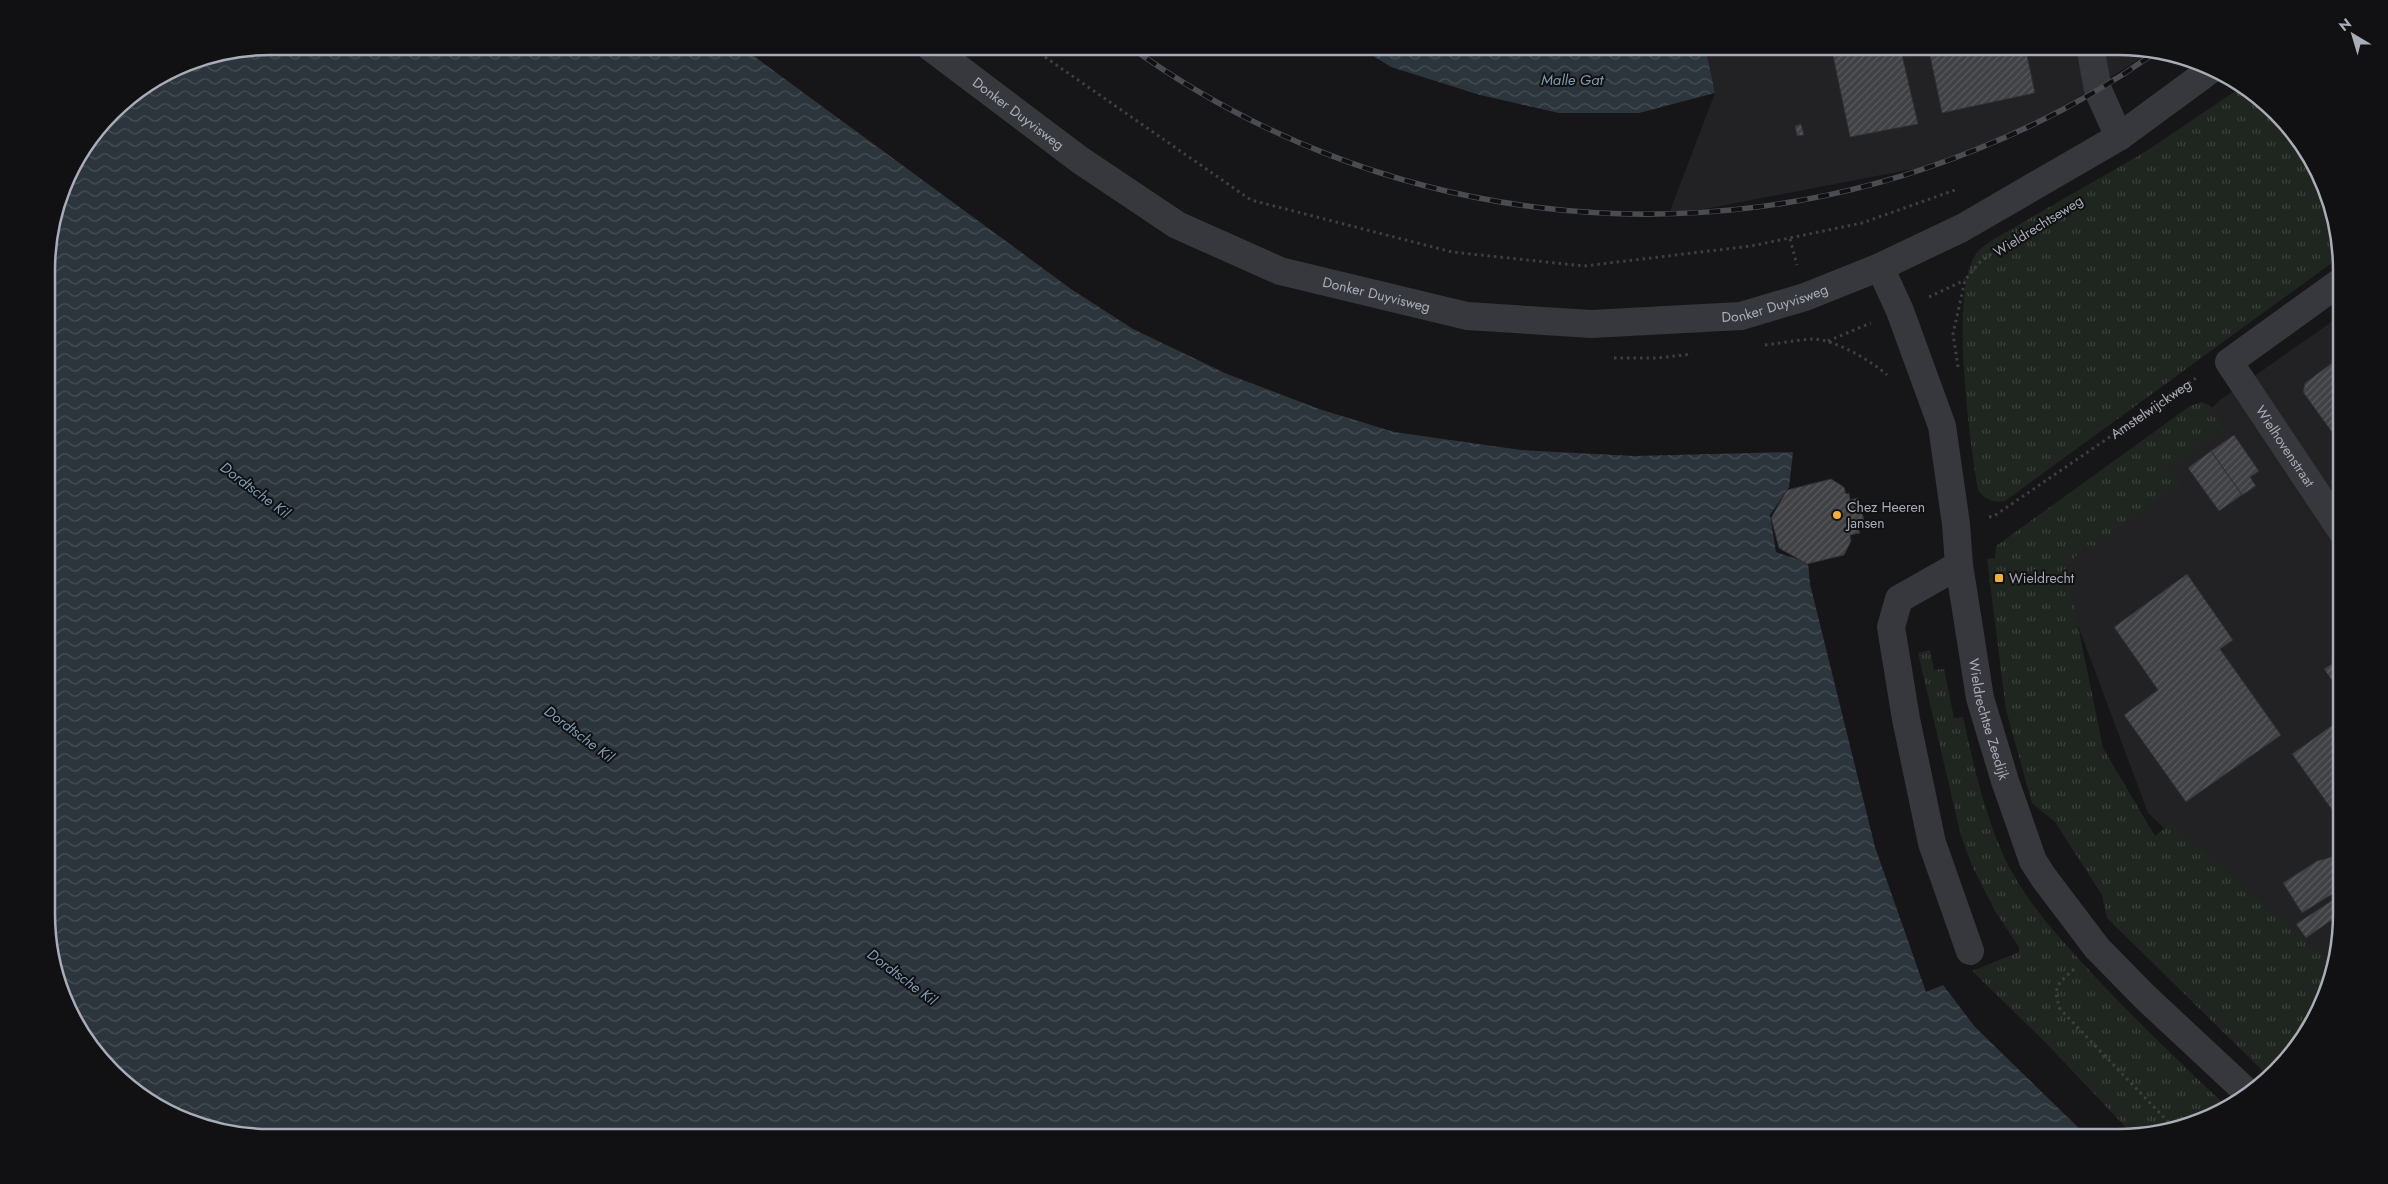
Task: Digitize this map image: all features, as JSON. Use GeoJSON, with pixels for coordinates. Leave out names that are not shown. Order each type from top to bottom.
{"type":"FeatureCollection","features":[{"type":"Feature","properties":{"kind":"street","name":"Donker Duyvisweg"},"geometry":{"type":"LineString","coordinates":[[941,55],[1080,160],[1177,225],[1280,271],[1467,316],[1591,324],[1741,316],[1805,296],[1880,267]]}},
{"type":"Feature","properties":{"kind":"street"},"geometry":{"type":"LineString","coordinates":[[2092,55],[2098,90],[2118,137]]}},
{"type":"Feature","properties":{"kind":"street"},"geometry":{"type":"LineString","coordinates":[[1880,267],[1962,228],[2118,137],[2205,74]]}},
{"type":"Feature","properties":{"kind":"street","name":"Wieldrechtse Zeedijk"},"geometry":{"type":"LineString","coordinates":[[1880,267],[1900,311],[1942,426],[1956,524],[1959,565],[1980,698],[2025,842],[2044,878],[2097,948],[2244,1089]]}},
{"type":"Feature","properties":{"kind":"street"},"geometry":{"type":"LineString","coordinates":[[2228,362],[2333,287]]}},
{"type":"Feature","properties":{"kind":"street","name":"Wielhovenstraat"},"geometry":{"type":"LineString","coordinates":[[2228,362],[2333,518]]}},
{"type":"Feature","properties":{"kind":"street"},"geometry":{"type":"LineString","coordinates":[[1959,565],[1899,599],[1890,626],[1906,719],[1932,844],[1970,951]]}},
{"type":"Feature","properties":{"kind":"path"},"geometry":{"type":"LineString","coordinates":[[1042,55],[1251,200],[1452,252],[1584,266],[1751,246],[1862,223],[1963,187]]}},
{"type":"Feature","properties":{"kind":"path","name":"Wieldrechtseweg"},"geometry":{"type":"LineString","coordinates":[[1959,374],[1953,334],[1965,280],[1979,263],[2015,237]]}},
{"type":"Feature","properties":{"kind":"path","name":"Amstelwijckweg"},"geometry":{"type":"LineString","coordinates":[[1956,524],[1994,516],[2193,379],[2228,362]]}},
{"type":"Feature","properties":{"kind":"path"},"geometry":{"type":"LineString","coordinates":[[2097,948],[2058,984],[2055,991],[2060,1009],[2169,1123]]}},
{"type":"Feature","properties":{"kind":"shaded area"},"geometry":{"type":"Polygon","coordinates":[[[1707,55],[2132,55],[2143,57],[2039,122],[1939,164],[1668,216],[1715,93],[1707,55]]]}},
{"type":"Feature","properties":{"kind":"shaded area"},"geometry":{"type":"Polygon","coordinates":[[[2333,321],[2333,928],[2323,979],[2148,813],[2055,564],[2220,400],[2333,321]]]}},
{"type":"Feature","properties":{"kind":"green space"},"geometry":{"type":"Polygon","coordinates":[[[2238,91],[2260,108],[2280,128],[2304,162],[2317,188],[2326,214],[2333,262],[2005,501],[1997,502],[1986,498],[1978,490],[1964,368],[1964,300],[1968,273],[1976,254],[1994,239],[2145,152],[2238,91]]]}},
{"type":"Feature","properties":{"kind":"green space"},"geometry":{"type":"Polygon","coordinates":[[[2202,402],[2211,406],[2226,428],[2170,470],[2180,484],[2094,546],[2086,545],[2066,567],[2103,748],[2155,836],[2172,822],[2328,960],[2317,996],[2304,1022],[2289,1045],[2264,1072],[2107,918],[2102,895],[2055,822],[2032,803],[2006,710],[1987,559],[1995,558],[1996,546],[2190,406],[2202,402]]]}},
{"type":"Feature","properties":{"kind":"green space"},"geometry":{"type":"Polygon","coordinates":[[[1930,650],[1934,670],[1944,669],[1954,718],[1963,717],[1989,819],[2010,868],[2029,899],[2051,928],[2087,968],[2139,1022],[2222,1102],[2200,1113],[2174,1122],[2127,1129],[2044,1041],[1972,971],[2019,952],[2019,947],[1995,911],[1973,868],[1961,836],[1918,653],[1930,650]]]}},
{"type":"Feature","properties":{"kind":"water","name":"Dordtsche Kil"},"geometry":{"type":"Polygon","coordinates":[[[256,55],[752,55],[1071,289],[1133,329],[1227,374],[1319,409],[1394,432],[1521,450],[1634,456],[1793,452],[1789,487],[1770,515],[1776,552],[1808,563],[1810,584],[1875,847],[1926,992],[1943,985],[1975,1027],[2080,1129],[256,1129],[214,1122],[188,1113],[162,1100],[139,1085],[108,1056],[91,1034],[77,1009],[66,983],[59,956],[55,928],[55,256],[62,214],[71,188],[91,150],[108,128],[128,108],[150,91],[175,77],[201,66],[228,59],[256,55]]]}},
{"type":"Feature","properties":{"kind":"water","name":"Malle Gat"},"geometry":{"type":"Polygon","coordinates":[[[1372,55],[1707,55],[1715,93],[1639,113],[1559,113],[1480,95],[1391,67],[1372,55]]]}},
{"type":"Feature","properties":{"kind":"building"},"geometry":{"type":"Polygon","coordinates":[[[1833,55],[1902,55],[1918,124],[1850,137],[1833,55]]]}},
{"type":"Feature","properties":{"kind":"building"},"geometry":{"type":"Polygon","coordinates":[[[1930,55],[2027,55],[2035,93],[1942,113],[1930,55]]]}},
{"type":"Feature","properties":{"kind":"building"},"geometry":{"type":"Polygon","coordinates":[[[1801,124],[1804,135],[1797,136],[1795,126],[1801,124]]]}},
{"type":"Feature","properties":{"kind":"building"},"geometry":{"type":"Polygon","coordinates":[[[2333,362],[2333,433],[2303,392],[2305,383],[2333,362]]]}},
{"type":"Feature","properties":{"kind":"building"},"geometry":{"type":"Polygon","coordinates":[[[2234,435],[2259,471],[2250,477],[2256,486],[2242,495],[2211,451],[2234,435]]]}},
{"type":"Feature","properties":{"kind":"building"},"geometry":{"type":"Polygon","coordinates":[[[2211,451],[2242,495],[2219,511],[2188,468],[2211,451]]]}},
{"type":"Feature","properties":{"kind":"building"},"geometry":{"type":"Polygon","coordinates":[[[1831,479],[1844,487],[1846,494],[1849,493],[1850,500],[1858,498],[1865,524],[1857,526],[1860,533],[1850,535],[1851,541],[1844,555],[1807,564],[1779,548],[1771,518],[1787,490],[1831,479]]]}},
{"type":"Feature","properties":{"kind":"building"},"geometry":{"type":"Polygon","coordinates":[[[2187,574],[2233,640],[2220,649],[2281,735],[2186,802],[2124,715],[2158,690],[2114,627],[2187,574]]]}},
{"type":"Feature","properties":{"kind":"building"},"geometry":{"type":"Polygon","coordinates":[[[2333,663],[2333,682],[2324,669],[2333,663]]]}},
{"type":"Feature","properties":{"kind":"building"},"geometry":{"type":"Polygon","coordinates":[[[2333,725],[2333,811],[2292,754],[2333,725]]]}},
{"type":"Feature","properties":{"kind":"building"},"geometry":{"type":"Polygon","coordinates":[[[2333,857],[2333,894],[2302,913],[2283,883],[2317,861],[2333,857]]]}},
{"type":"Feature","properties":{"kind":"building"},"geometry":{"type":"Polygon","coordinates":[[[2333,900],[2333,919],[2306,938],[2296,924],[2333,900]]]}},
{"type":"Feature","properties":{"kind":"railway"},"geometry":{"type":"LineString","coordinates":[[1143,55],[1224,106],[1325,153],[1430,187],[1538,207],[1648,214],[1758,207],[1868,186],[1975,150],[2022,130],[2067,108],[2148,57]]}},
{"type":"Feature","properties":{"kind":"place","name":"Chez Heeren Jansen"},"geometry":{"type":"Point","coordinates":[1837,515]}},
{"type":"Feature","properties":{"kind":"place","name":"Wieldrecht"},"geometry":{"type":"Point","coordinates":[1999,578]}}]}
